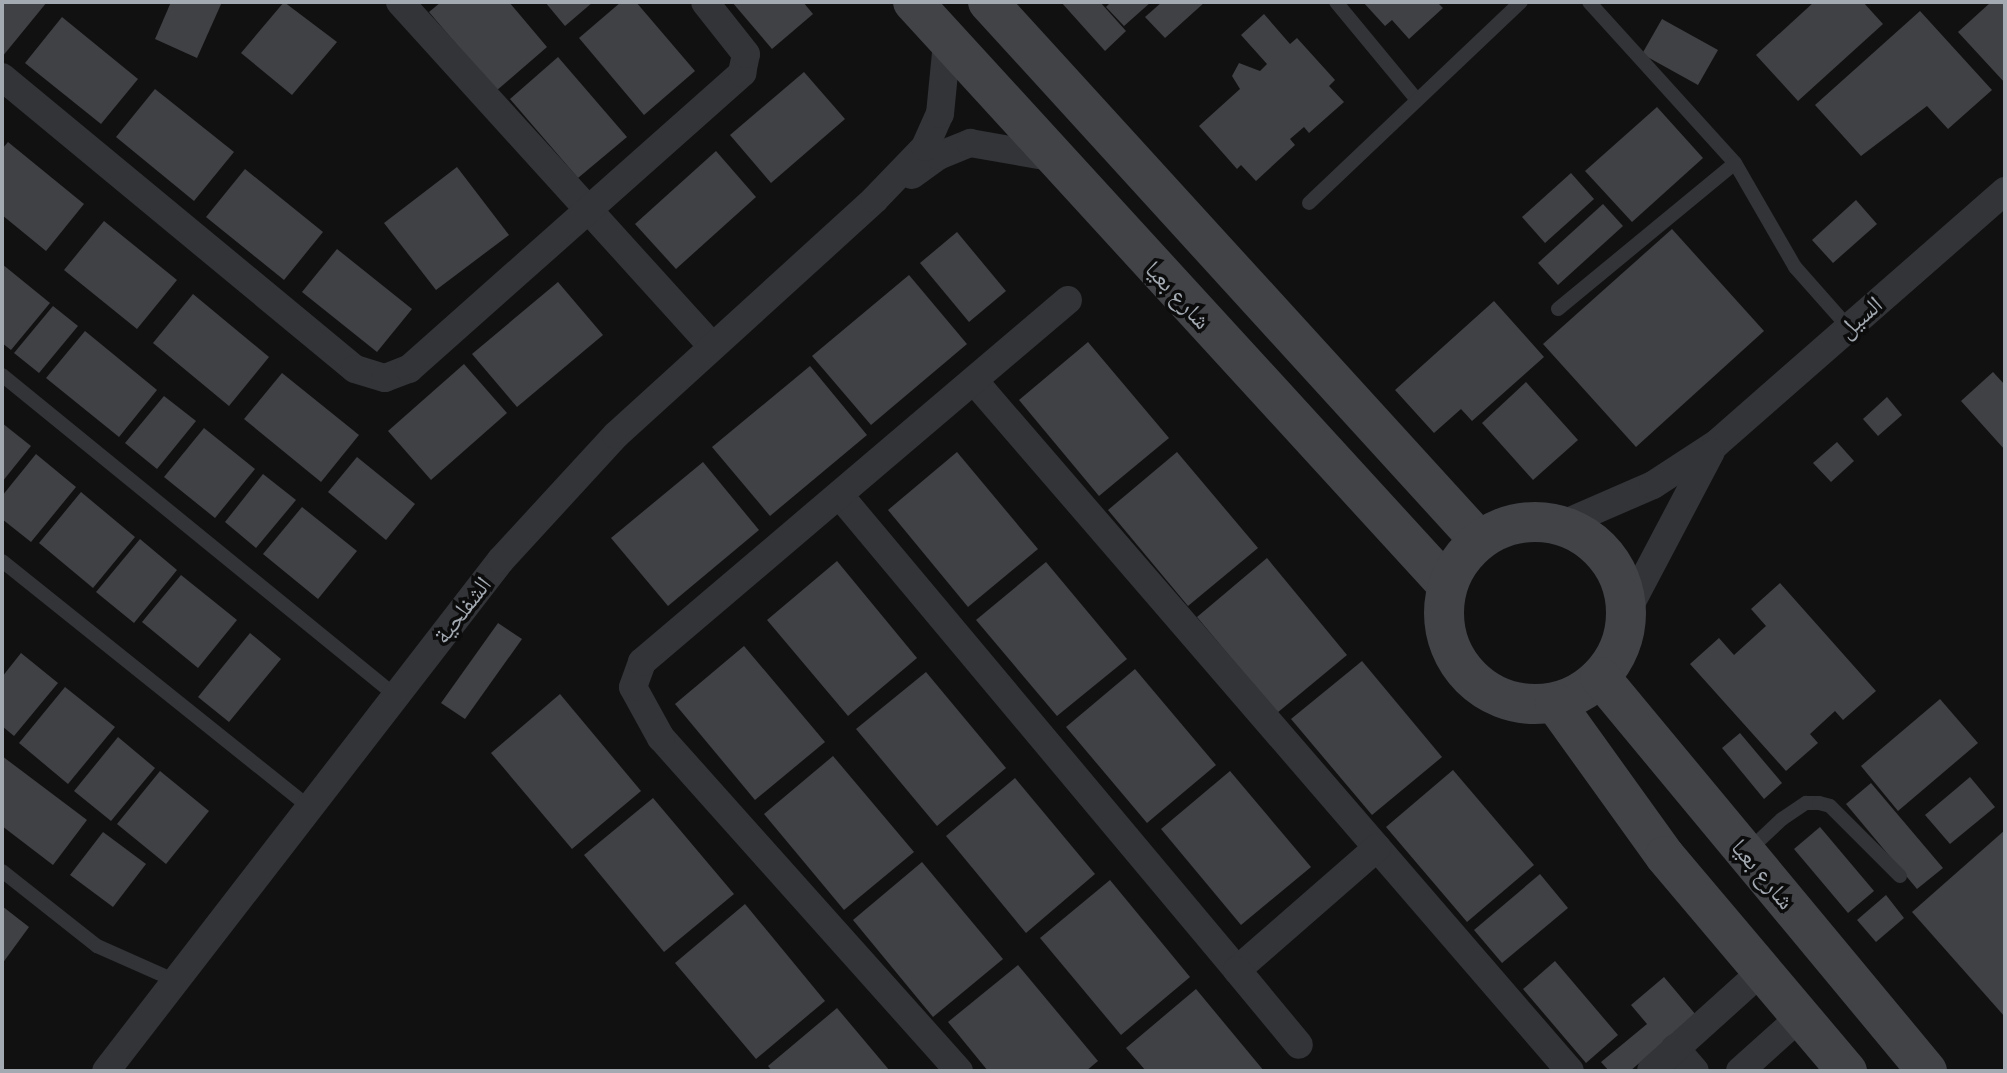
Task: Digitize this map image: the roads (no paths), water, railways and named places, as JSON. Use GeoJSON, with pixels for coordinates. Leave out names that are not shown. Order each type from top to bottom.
{"type":"FeatureCollection","features":[{"type":"Feature","properties":{"kind":"main road","name":"شارع بعيا"},"geometry":{"type":"LineString","coordinates":[[913,2],[1050,157],[1447,585]]}},
{"type":"Feature","properties":{"kind":"main road"},"geometry":{"type":"LineString","coordinates":[[988,2],[1479,540]]}},
{"type":"Feature","properties":{"kind":"main road"},"geometry":{"type":"LineString","coordinates":[[1561,525],[1587,538],[1608,557],[1621,583],[1627,611],[1615,658],[1600,677],[1555,703],[1528,705],[1501,699],[1477,685],[1446,640],[1442,612],[1447,585],[1460,560],[1479,540],[1505,526],[1561,525]]}},
{"type":"Feature","properties":{"kind":"main road","name":"شارع بعيا"},"geometry":{"type":"LineString","coordinates":[[1600,677],[1927,1071]]}},
{"type":"Feature","properties":{"kind":"main road"},"geometry":{"type":"LineString","coordinates":[[1555,703],[1665,856],[1847,1071]]}},
{"type":"Feature","properties":{"kind":"street"},"geometry":{"type":"LineString","coordinates":[[400,2],[711,345]]}},
{"type":"Feature","properties":{"kind":"street"},"geometry":{"type":"LineString","coordinates":[[2,77],[355,369],[385,378],[409,369],[590,213],[742,73],[746,54],[705,2]]}},
{"type":"Feature","properties":{"kind":"street","name":"الشفلحية"},"geometry":{"type":"LineString","coordinates":[[106,1071],[501,560],[616,435],[711,345],[875,199],[925,147],[935,125],[948,78],[947,42]]}},
{"type":"Feature","properties":{"kind":"street","name":"الشفلحية"},"geometry":{"type":"LineString","coordinates":[[875,199],[938,156],[970,143],[1050,157]]}},
{"type":"Feature","properties":{"kind":"street","name":"السيل"},"geometry":{"type":"LineString","coordinates":[[1561,525],[1653,485],[1716,444],[2005,191]]}},
{"type":"Feature","properties":{"kind":"street"},"geometry":{"type":"LineString","coordinates":[[959,1071],[661,738],[633,687],[642,662],[841,497],[1068,300]]}},
{"type":"Feature","properties":{"kind":"street"},"geometry":{"type":"LineString","coordinates":[[975,382],[1570,1071]]}},
{"type":"Feature","properties":{"kind":"street","name":"السيل"},"geometry":{"type":"LineString","coordinates":[[1627,611],[1716,444]]}},
{"type":"Feature","properties":{"kind":"street"},"geometry":{"type":"LineString","coordinates":[[841,497],[1299,1045]]}},
{"type":"Feature","properties":{"kind":"street"},"geometry":{"type":"LineString","coordinates":[[1237,970],[1377,848]]}},
{"type":"Feature","properties":{"kind":"street"},"geometry":{"type":"LineString","coordinates":[[1651,1071],[1761,972]]}},
{"type":"Feature","properties":{"kind":"street"},"geometry":{"type":"LineString","coordinates":[[1740,1071],[1801,1016]]}},
{"type":"Feature","properties":{"kind":"street"},"geometry":{"type":"LineString","coordinates":[[1675,1048],[1695,1071]]}},
{"type":"Feature","properties":{"kind":"lane"},"geometry":{"type":"LineString","coordinates":[[1336,2],[1417,100]]}},
{"type":"Feature","properties":{"kind":"lane"},"geometry":{"type":"LineString","coordinates":[[1309,203],[1521,2]]}},
{"type":"Feature","properties":{"kind":"lane"},"geometry":{"type":"LineString","coordinates":[[1589,2],[1735,163],[1795,267],[1848,327]]}},
{"type":"Feature","properties":{"kind":"lane"},"geometry":{"type":"LineString","coordinates":[[1558,309],[1735,163]]}},
{"type":"Feature","properties":{"kind":"lane"},"geometry":{"type":"LineString","coordinates":[[2,375],[396,696]]}},
{"type":"Feature","properties":{"kind":"lane"},"geometry":{"type":"LineString","coordinates":[[2,561],[310,808]]}},
{"type":"Feature","properties":{"kind":"lane"},"geometry":{"type":"LineString","coordinates":[[1746,853],[1782,819],[1806,803],[1819,803],[1830,806],[1900,876]]}},
{"type":"Feature","properties":{"kind":"lane"},"geometry":{"type":"LineString","coordinates":[[2,871],[97,946],[176,981]]}}]}
